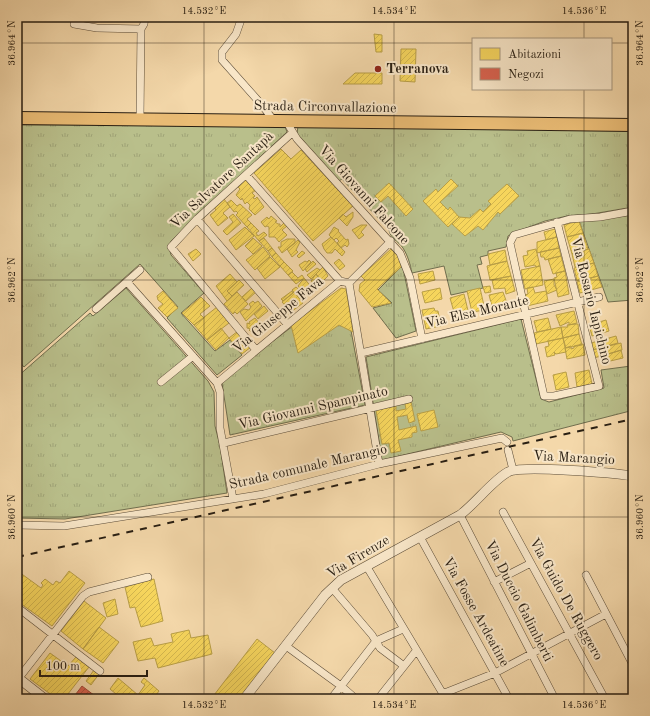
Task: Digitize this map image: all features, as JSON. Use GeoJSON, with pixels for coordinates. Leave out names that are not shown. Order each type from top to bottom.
{"type":"FeatureCollection","features":[{"type":"Feature","properties":{"kind":"main road","name":"Strada Circonvallazione"},"geometry":{"type":"LineString","coordinates":[[17,118],[633,125]]}},
{"type":"Feature","properties":{"kind":"street"},"geometry":{"type":"LineString","coordinates":[[140,119],[141,29],[144,24],[145,17]]}},
{"type":"Feature","properties":{"kind":"street"},"geometry":{"type":"LineString","coordinates":[[242,17],[236,34],[222,52],[222,60],[262,105],[274,121]]}},
{"type":"Feature","properties":{"kind":"street"},"geometry":{"type":"LineString","coordinates":[[74,24],[96,28],[141,29]]}},
{"type":"Feature","properties":{"kind":"street","name":"Via Giovanni Falcone"},"geometry":{"type":"LineString","coordinates":[[286,121],[292,133],[391,241],[400,253],[407,269],[422,339]]}},
{"type":"Feature","properties":{"kind":"street","name":"Via Salvatore Santapà"},"geometry":{"type":"LineString","coordinates":[[256,350],[171,247],[197,219],[247,176],[292,133]]}},
{"type":"Feature","properties":{"kind":"street"},"geometry":{"type":"LineString","coordinates":[[247,176],[340,281]]}},
{"type":"Feature","properties":{"kind":"street"},"geometry":{"type":"LineString","coordinates":[[525,314],[510,243],[514,236],[557,222],[633,211]]}},
{"type":"Feature","properties":{"kind":"street"},"geometry":{"type":"LineString","coordinates":[[197,219],[287,324]]}},
{"type":"Feature","properties":{"kind":"street","name":"Via Rosario Iapichino"},"geometry":{"type":"LineString","coordinates":[[525,314],[544,396],[554,396],[599,386],[557,222]]}},
{"type":"Feature","properties":{"kind":"street"},"geometry":{"type":"LineString","coordinates":[[379,464],[349,283],[391,241]]}},
{"type":"Feature","properties":{"kind":"street"},"geometry":{"type":"LineString","coordinates":[[96,309],[140,270]]}},
{"type":"Feature","properties":{"kind":"street","name":"Via Giuseppe Fava"},"geometry":{"type":"LineString","coordinates":[[216,383],[340,281],[349,283]]}},
{"type":"Feature","properties":{"kind":"street"},"geometry":{"type":"LineString","coordinates":[[127,282],[216,383],[220,392],[220,428],[224,443],[233,499]]}},
{"type":"Feature","properties":{"kind":"street","name":"Via Elsa Morante"},"geometry":{"type":"LineString","coordinates":[[361,353],[599,297]]}},
{"type":"Feature","properties":{"kind":"street"},"geometry":{"type":"LineString","coordinates":[[162,382],[193,356]]}},
{"type":"Feature","properties":{"kind":"street","name":"Via Giovanni Spampinato"},"geometry":{"type":"LineString","coordinates":[[224,443],[409,399]]}},
{"type":"Feature","properties":{"kind":"street","name":"Strada comunale Marangio"},"geometry":{"type":"LineString","coordinates":[[17,525],[64,526],[178,506],[264,494],[379,464],[502,438],[508,446],[513,470]]}},
{"type":"Feature","properties":{"kind":"street","name":"Via Marangio"},"geometry":{"type":"LineString","coordinates":[[513,470],[608,473],[633,476]]}},
{"type":"Feature","properties":{"kind":"street","name":"Via Firenze"},"geometry":{"type":"LineString","coordinates":[[244,699],[332,588],[340,580],[460,515],[474,505],[499,478],[513,470]]}},
{"type":"Feature","properties":{"kind":"street","name":"Via Guido De Ruggero"},"geometry":{"type":"LineString","coordinates":[[503,512],[605,699]]}},
{"type":"Feature","properties":{"kind":"street","name":"Via Duccio Galimberti"},"geometry":{"type":"LineString","coordinates":[[460,515],[555,699]]}},
{"type":"Feature","properties":{"kind":"street","name":"Via Fosse Ardeatine"},"geometry":{"type":"LineString","coordinates":[[420,537],[509,699]]}},
{"type":"Feature","properties":{"kind":"street"},"geometry":{"type":"LineString","coordinates":[[494,582],[531,563]]}},
{"type":"Feature","properties":{"kind":"street"},"geometry":{"type":"LineString","coordinates":[[367,566],[444,696],[495,673],[606,614]]}},
{"type":"Feature","properties":{"kind":"street"},"geometry":{"type":"LineString","coordinates":[[586,575],[633,665]]}},
{"type":"Feature","properties":{"kind":"street"},"geometry":{"type":"LineString","coordinates":[[45,699],[18,679],[83,596],[88,592],[148,577]]}},
{"type":"Feature","properties":{"kind":"street"},"geometry":{"type":"LineString","coordinates":[[332,588],[376,641],[380,648],[404,666]]}},
{"type":"Feature","properties":{"kind":"street"},"geometry":{"type":"LineString","coordinates":[[17,607],[100,671]]}},
{"type":"Feature","properties":{"kind":"street"},"geometry":{"type":"LineString","coordinates":[[331,699],[341,683],[376,641],[403,629]]}},
{"type":"Feature","properties":{"kind":"street"},"geometry":{"type":"LineString","coordinates":[[286,646],[341,683],[356,699]]}},
{"type":"Feature","properties":{"kind":"street"},"geometry":{"type":"LineString","coordinates":[[378,699],[416,651]]}},
{"type":"Feature","properties":{"kind":"green space"},"geometry":{"type":"Polygon","coordinates":[[[284,124],[287,132],[171,241],[169,247],[171,255],[204,293],[181,313],[215,351],[230,340],[242,355],[217,375],[167,318],[178,307],[140,264],[24,367],[17,359],[17,315],[23,306],[17,301],[17,125],[284,124]]]}},
{"type":"Feature","properties":{"kind":"green space"},"geometry":{"type":"Polygon","coordinates":[[[298,126],[633,131],[633,207],[592,214],[567,216],[545,221],[513,233],[508,236],[506,247],[488,251],[488,255],[480,257],[482,264],[477,265],[483,288],[451,295],[444,266],[412,273],[409,260],[403,248],[389,230],[342,179],[339,181],[297,134],[298,126]]]}},
{"type":"Feature","properties":{"kind":"green space"},"geometry":{"type":"Polygon","coordinates":[[[633,215],[633,274],[629,275],[633,300],[608,302],[579,221],[633,215]]]}},
{"type":"Feature","properties":{"kind":"green space"},"geometry":{"type":"Polygon","coordinates":[[[401,267],[403,268],[416,331],[396,338],[373,308],[392,303],[378,290],[401,267]]]}},
{"type":"Feature","properties":{"kind":"green space"},"geometry":{"type":"Polygon","coordinates":[[[126,288],[208,381],[214,392],[215,426],[220,446],[227,493],[65,519],[17,518],[17,377],[90,313],[93,316],[126,288]]]}},
{"type":"Feature","properties":{"kind":"green space"},"geometry":{"type":"Polygon","coordinates":[[[343,288],[365,405],[230,435],[222,383],[231,373],[343,288]]]}},
{"type":"Feature","properties":{"kind":"green space"},"geometry":{"type":"Polygon","coordinates":[[[521,319],[541,399],[549,402],[604,388],[601,370],[631,366],[630,411],[513,441],[512,437],[501,432],[382,460],[366,357],[521,319]]]}},
{"type":"Feature","properties":{"kind":"building: Abitazioni"},"geometry":{"type":"Polygon","coordinates":[[[374,34],[382,35],[382,52],[376,52],[374,34]]]}},
{"type":"Feature","properties":{"kind":"building: Abitazioni"},"geometry":{"type":"Polygon","coordinates":[[[401,49],[416,49],[415,82],[400,81],[401,49]]]}},
{"type":"Feature","properties":{"kind":"building: Abitazioni"},"geometry":{"type":"Polygon","coordinates":[[[355,73],[382,73],[382,84],[343,84],[355,73]]]}},
{"type":"Feature","properties":{"kind":"building: Abitazioni"},"geometry":{"type":"Polygon","coordinates":[[[281,149],[291,159],[301,150],[353,206],[313,241],[254,173],[281,149]]]}},
{"type":"Feature","properties":{"kind":"building: Abitazioni"},"geometry":{"type":"Polygon","coordinates":[[[246,179],[256,190],[252,193],[255,196],[253,198],[255,199],[257,197],[264,207],[255,215],[249,209],[250,205],[247,202],[245,204],[242,198],[241,200],[236,195],[240,189],[238,187],[246,179]]]}},
{"type":"Feature","properties":{"kind":"building: Abitazioni"},"geometry":{"type":"Polygon","coordinates":[[[451,179],[458,186],[440,202],[448,210],[450,207],[459,217],[448,227],[423,201],[436,189],[438,192],[451,179]]]}},
{"type":"Feature","properties":{"kind":"building: Abitazioni"},"geometry":{"type":"Polygon","coordinates":[[[389,183],[413,209],[406,216],[388,196],[381,202],[375,196],[389,183]]]}},
{"type":"Feature","properties":{"kind":"building: Abitazioni"},"geometry":{"type":"Polygon","coordinates":[[[507,184],[519,196],[500,214],[498,212],[483,230],[478,226],[465,236],[452,224],[459,217],[470,218],[480,209],[483,212],[491,204],[488,201],[507,184]]]}},
{"type":"Feature","properties":{"kind":"building: Abitazioni"},"geometry":{"type":"Polygon","coordinates":[[[224,199],[230,207],[223,213],[228,218],[218,226],[210,215],[216,210],[214,207],[224,199]]]}},
{"type":"Feature","properties":{"kind":"building: Abitazioni"},"geometry":{"type":"Polygon","coordinates":[[[231,200],[237,206],[240,204],[252,215],[247,219],[251,223],[247,227],[236,215],[238,213],[236,211],[234,212],[227,203],[231,200]]]}},
{"type":"Feature","properties":{"kind":"building: Abitazioni"},"geometry":{"type":"Polygon","coordinates":[[[353,212],[353,217],[347,226],[339,218],[343,214],[346,217],[353,212]]]}},
{"type":"Feature","properties":{"kind":"building: Abitazioni"},"geometry":{"type":"Polygon","coordinates":[[[233,214],[241,223],[227,235],[223,231],[233,222],[229,217],[233,214]]]}},
{"type":"Feature","properties":{"kind":"building: Abitazioni"},"geometry":{"type":"Polygon","coordinates":[[[271,216],[277,221],[275,222],[280,224],[280,227],[284,223],[287,226],[282,230],[287,235],[279,242],[275,237],[269,237],[269,227],[265,227],[261,222],[267,217],[269,219],[271,216]]]}},
{"type":"Feature","properties":{"kind":"building: Abitazioni"},"geometry":{"type":"Polygon","coordinates":[[[579,221],[583,233],[567,237],[564,225],[579,221]]]}},
{"type":"Feature","properties":{"kind":"building: Abitazioni"},"geometry":{"type":"Polygon","coordinates":[[[251,223],[259,231],[256,233],[258,236],[264,232],[267,235],[259,241],[247,227],[251,223]]]}},
{"type":"Feature","properties":{"kind":"building: Abitazioni"},"geometry":{"type":"Polygon","coordinates":[[[361,225],[367,225],[361,232],[364,235],[359,239],[352,230],[361,225]]]}},
{"type":"Feature","properties":{"kind":"building: Abitazioni"},"geometry":{"type":"Polygon","coordinates":[[[245,227],[254,236],[236,250],[229,240],[245,227]]]}},
{"type":"Feature","properties":{"kind":"building: Abitazioni"},"geometry":{"type":"Polygon","coordinates":[[[334,227],[339,230],[338,231],[346,240],[348,239],[349,244],[347,247],[345,245],[341,248],[337,243],[339,241],[336,238],[334,240],[329,235],[334,227]]]}},
{"type":"Feature","properties":{"kind":"building: Abitazioni"},"geometry":{"type":"Polygon","coordinates":[[[555,229],[557,237],[546,240],[544,232],[555,229]]]}},
{"type":"Feature","properties":{"kind":"building: Abitazioni"},"geometry":{"type":"Polygon","coordinates":[[[583,233],[588,249],[572,254],[567,237],[583,233]]]}},
{"type":"Feature","properties":{"kind":"building: Abitazioni"},"geometry":{"type":"Polygon","coordinates":[[[331,237],[345,252],[342,256],[335,249],[332,253],[327,253],[324,249],[322,244],[331,237]]]}},
{"type":"Feature","properties":{"kind":"building: Abitazioni"},"geometry":{"type":"Polygon","coordinates":[[[557,237],[559,248],[537,253],[537,242],[557,237]]]}},
{"type":"Feature","properties":{"kind":"building: Abitazioni"},"geometry":{"type":"Polygon","coordinates":[[[253,238],[262,246],[253,254],[245,246],[253,238]]]}},
{"type":"Feature","properties":{"kind":"building: Abitazioni"},"geometry":{"type":"Polygon","coordinates":[[[264,238],[272,248],[268,251],[259,241],[264,238]]]}},
{"type":"Feature","properties":{"kind":"building: Abitazioni"},"geometry":{"type":"Polygon","coordinates":[[[287,239],[295,239],[295,243],[282,253],[278,247],[281,247],[281,242],[287,239]]]}},
{"type":"Feature","properties":{"kind":"building: Abitazioni"},"geometry":{"type":"Polygon","coordinates":[[[298,240],[300,242],[296,250],[298,252],[292,257],[287,249],[298,240]]]}},
{"type":"Feature","properties":{"kind":"building: Abitazioni"},"geometry":{"type":"Polygon","coordinates":[[[263,247],[270,256],[255,270],[246,260],[263,247]]]}},
{"type":"Feature","properties":{"kind":"building: Abitazioni"},"geometry":{"type":"Polygon","coordinates":[[[272,248],[276,253],[272,257],[268,251],[272,248]]]}},
{"type":"Feature","properties":{"kind":"building: Abitazioni"},"geometry":{"type":"Polygon","coordinates":[[[559,248],[561,256],[545,260],[544,257],[541,257],[540,252],[559,248]]]}},
{"type":"Feature","properties":{"kind":"building: Abitazioni"},"geometry":{"type":"Polygon","coordinates":[[[196,249],[201,254],[193,261],[188,254],[196,249]]]}},
{"type":"Feature","properties":{"kind":"building: Abitazioni"},"geometry":{"type":"Polygon","coordinates":[[[391,249],[399,256],[401,267],[377,289],[391,303],[372,307],[359,291],[360,284],[365,280],[361,276],[391,249]]]}},
{"type":"Feature","properties":{"kind":"building: Abitazioni"},"geometry":{"type":"Polygon","coordinates":[[[536,249],[540,266],[536,267],[535,265],[525,267],[523,256],[528,255],[527,251],[536,249]]]}},
{"type":"Feature","properties":{"kind":"building: Abitazioni"},"geometry":{"type":"Polygon","coordinates":[[[589,249],[594,263],[575,267],[572,254],[589,249]]]}},
{"type":"Feature","properties":{"kind":"building: Abitazioni"},"geometry":{"type":"Polygon","coordinates":[[[505,250],[507,261],[490,265],[488,254],[505,250]]]}},
{"type":"Feature","properties":{"kind":"building: Abitazioni"},"geometry":{"type":"Polygon","coordinates":[[[302,251],[305,253],[299,258],[297,256],[302,251]]]}},
{"type":"Feature","properties":{"kind":"building: Abitazioni"},"geometry":{"type":"Polygon","coordinates":[[[276,253],[284,262],[280,266],[272,257],[276,253]]]}},
{"type":"Feature","properties":{"kind":"building: Abitazioni"},"geometry":{"type":"Polygon","coordinates":[[[561,256],[565,271],[553,274],[548,259],[561,256]]]}},
{"type":"Feature","properties":{"kind":"building: Abitazioni"},"geometry":{"type":"Polygon","coordinates":[[[270,257],[280,267],[265,279],[257,268],[270,257]]]}},
{"type":"Feature","properties":{"kind":"building: Abitazioni"},"geometry":{"type":"Polygon","coordinates":[[[339,259],[345,266],[340,270],[334,263],[339,259]]]}},
{"type":"Feature","properties":{"kind":"building: Abitazioni"},"geometry":{"type":"Polygon","coordinates":[[[309,260],[311,262],[303,271],[299,265],[309,260]]]}},
{"type":"Feature","properties":{"kind":"building: Abitazioni"},"geometry":{"type":"Polygon","coordinates":[[[313,261],[316,264],[307,272],[305,269],[313,261]]]}},
{"type":"Feature","properties":{"kind":"building: Abitazioni"},"geometry":{"type":"Polygon","coordinates":[[[507,261],[511,276],[490,280],[487,266],[507,261]]]}},
{"type":"Feature","properties":{"kind":"building: Abitazioni"},"geometry":{"type":"Polygon","coordinates":[[[284,262],[293,271],[288,275],[280,266],[284,262]]]}},
{"type":"Feature","properties":{"kind":"building: Abitazioni"},"geometry":{"type":"Polygon","coordinates":[[[594,263],[598,276],[577,281],[574,268],[594,263]]]}},
{"type":"Feature","properties":{"kind":"building: Abitazioni"},"geometry":{"type":"Polygon","coordinates":[[[540,266],[543,285],[525,289],[521,270],[540,266]]]}},
{"type":"Feature","properties":{"kind":"building: Abitazioni"},"geometry":{"type":"Polygon","coordinates":[[[323,267],[328,276],[322,282],[316,274],[323,267]]]}},
{"type":"Feature","properties":{"kind":"building: Abitazioni"},"geometry":{"type":"Polygon","coordinates":[[[317,268],[320,270],[311,279],[307,275],[317,268]]]}},
{"type":"Feature","properties":{"kind":"building: Abitazioni"},"geometry":{"type":"Polygon","coordinates":[[[433,271],[435,280],[420,284],[418,274],[433,271]]]}},
{"type":"Feature","properties":{"kind":"building: Abitazioni"},"geometry":{"type":"Polygon","coordinates":[[[565,271],[569,294],[558,297],[554,278],[557,277],[556,273],[565,271]]]}},
{"type":"Feature","properties":{"kind":"building: Abitazioni"},"geometry":{"type":"Polygon","coordinates":[[[292,272],[298,278],[302,275],[304,278],[296,284],[288,275],[292,272]]]}},
{"type":"Feature","properties":{"kind":"building: Abitazioni"},"geometry":{"type":"Polygon","coordinates":[[[230,274],[237,282],[227,291],[232,296],[227,301],[216,286],[230,274]]]}},
{"type":"Feature","properties":{"kind":"building: Abitazioni"},"geometry":{"type":"Polygon","coordinates":[[[316,274],[322,282],[316,287],[311,281],[316,274]]]}},
{"type":"Feature","properties":{"kind":"building: Abitazioni"},"geometry":{"type":"Polygon","coordinates":[[[511,276],[515,291],[506,294],[505,288],[494,289],[492,280],[511,276]]]}},
{"type":"Feature","properties":{"kind":"building: Abitazioni"},"geometry":{"type":"Polygon","coordinates":[[[598,276],[602,287],[580,293],[577,282],[598,276]]]}},
{"type":"Feature","properties":{"kind":"building: Abitazioni"},"geometry":{"type":"Polygon","coordinates":[[[304,278],[312,288],[305,294],[298,286],[304,278]]]}},
{"type":"Feature","properties":{"kind":"building: Abitazioni"},"geometry":{"type":"Polygon","coordinates":[[[554,279],[554,285],[557,290],[547,294],[544,281],[554,279]]]}},
{"type":"Feature","properties":{"kind":"building: Abitazioni"},"geometry":{"type":"Polygon","coordinates":[[[239,280],[244,285],[232,296],[227,291],[239,280]]]}},
{"type":"Feature","properties":{"kind":"building: Abitazioni"},"geometry":{"type":"Polygon","coordinates":[[[490,286],[491,292],[485,293],[483,287],[490,286]]]}},
{"type":"Feature","properties":{"kind":"building: Abitazioni"},"geometry":{"type":"Polygon","coordinates":[[[296,287],[305,295],[300,299],[292,290],[296,287]]]}},
{"type":"Feature","properties":{"kind":"building: Abitazioni"},"geometry":{"type":"Polygon","coordinates":[[[533,287],[535,293],[546,291],[548,301],[527,306],[525,295],[528,294],[527,288],[533,287]]]}},
{"type":"Feature","properties":{"kind":"building: Abitazioni"},"geometry":{"type":"Polygon","coordinates":[[[252,288],[256,292],[246,301],[242,297],[252,288]]]}},
{"type":"Feature","properties":{"kind":"building: Abitazioni"},"geometry":{"type":"Polygon","coordinates":[[[341,288],[346,289],[353,332],[339,325],[298,353],[291,325],[341,288]]]}},
{"type":"Feature","properties":{"kind":"building: Abitazioni"},"geometry":{"type":"Polygon","coordinates":[[[440,288],[442,299],[425,303],[422,292],[440,288]]]}},
{"type":"Feature","properties":{"kind":"building: Abitazioni"},"geometry":{"type":"Polygon","coordinates":[[[480,288],[485,310],[472,312],[467,291],[480,288]]]}},
{"type":"Feature","properties":{"kind":"building: Abitazioni"},"geometry":{"type":"Polygon","coordinates":[[[163,291],[178,308],[167,317],[158,308],[163,304],[158,300],[157,296],[163,291]]]}},
{"type":"Feature","properties":{"kind":"building: Abitazioni"},"geometry":{"type":"Polygon","coordinates":[[[292,291],[293,293],[283,301],[281,299],[292,291]]]}},
{"type":"Feature","properties":{"kind":"building: Abitazioni"},"geometry":{"type":"Polygon","coordinates":[[[237,292],[248,304],[237,314],[235,312],[233,314],[224,304],[237,292]]]}},
{"type":"Feature","properties":{"kind":"building: Abitazioni"},"geometry":{"type":"Polygon","coordinates":[[[294,292],[303,303],[291,312],[282,302],[294,292]]]}},
{"type":"Feature","properties":{"kind":"building: Abitazioni"},"geometry":{"type":"Polygon","coordinates":[[[503,292],[508,306],[493,310],[489,295],[503,292]]]}},
{"type":"Feature","properties":{"kind":"building: Abitazioni"},"geometry":{"type":"Polygon","coordinates":[[[464,294],[469,315],[456,319],[450,298],[464,294]]]}},
{"type":"Feature","properties":{"kind":"building: Abitazioni"},"geometry":{"type":"Polygon","coordinates":[[[201,297],[210,306],[200,314],[204,318],[194,325],[182,313],[201,297]]]}},
{"type":"Feature","properties":{"kind":"building: Abitazioni"},"geometry":{"type":"Polygon","coordinates":[[[253,301],[255,303],[258,301],[262,306],[246,321],[240,312],[244,309],[249,310],[251,307],[249,304],[253,301]]]}},
{"type":"Feature","properties":{"kind":"building: Abitazioni"},"geometry":{"type":"Polygon","coordinates":[[[264,306],[268,311],[258,319],[254,314],[264,306]]]}},
{"type":"Feature","properties":{"kind":"building: Abitazioni"},"geometry":{"type":"Polygon","coordinates":[[[286,306],[292,313],[288,315],[283,308],[286,306]]]}},
{"type":"Feature","properties":{"kind":"building: Abitazioni"},"geometry":{"type":"Polygon","coordinates":[[[217,307],[229,323],[207,340],[194,325],[217,307]]]}},
{"type":"Feature","properties":{"kind":"building: Abitazioni"},"geometry":{"type":"Polygon","coordinates":[[[434,308],[435,311],[438,311],[441,326],[426,329],[422,310],[434,308]]]}},
{"type":"Feature","properties":{"kind":"building: Abitazioni"},"geometry":{"type":"Polygon","coordinates":[[[574,311],[577,323],[569,325],[569,322],[560,326],[556,315],[574,311]]]}},
{"type":"Feature","properties":{"kind":"building: Abitazioni"},"geometry":{"type":"Polygon","coordinates":[[[255,318],[264,329],[256,337],[249,330],[251,329],[247,328],[247,323],[250,324],[249,322],[255,318]]]}},
{"type":"Feature","properties":{"kind":"building: Abitazioni"},"geometry":{"type":"Polygon","coordinates":[[[548,318],[551,329],[537,332],[534,321],[548,318]]]}},
{"type":"Feature","properties":{"kind":"building: Abitazioni"},"geometry":{"type":"Polygon","coordinates":[[[606,320],[609,331],[592,336],[589,325],[606,320]]]}},
{"type":"Feature","properties":{"kind":"building: Abitazioni"},"geometry":{"type":"Polygon","coordinates":[[[578,324],[579,334],[563,338],[561,327],[568,327],[567,325],[578,324]]]}},
{"type":"Feature","properties":{"kind":"building: Abitazioni"},"geometry":{"type":"Polygon","coordinates":[[[561,327],[563,338],[536,344],[534,333],[561,327]]]}},
{"type":"Feature","properties":{"kind":"building: Abitazioni"},"geometry":{"type":"Polygon","coordinates":[[[221,328],[229,338],[216,350],[207,340],[221,328]]]}},
{"type":"Feature","properties":{"kind":"building: Abitazioni"},"geometry":{"type":"Polygon","coordinates":[[[238,331],[251,347],[242,354],[229,338],[238,331]]]}},
{"type":"Feature","properties":{"kind":"building: Abitazioni"},"geometry":{"type":"Polygon","coordinates":[[[579,334],[582,345],[566,348],[563,338],[579,334]]]}},
{"type":"Feature","properties":{"kind":"building: Abitazioni"},"geometry":{"type":"Polygon","coordinates":[[[616,336],[618,343],[592,350],[591,343],[616,336]]]}},
{"type":"Feature","properties":{"kind":"building: Abitazioni"},"geometry":{"type":"Polygon","coordinates":[[[563,338],[566,352],[556,354],[554,352],[555,355],[547,357],[545,347],[549,346],[548,341],[563,338]]]}},
{"type":"Feature","properties":{"kind":"building: Abitazioni"},"geometry":{"type":"Polygon","coordinates":[[[621,343],[622,350],[594,358],[592,350],[621,343]]]}},
{"type":"Feature","properties":{"kind":"building: Abitazioni"},"geometry":{"type":"Polygon","coordinates":[[[583,344],[585,355],[567,359],[565,348],[571,346],[571,349],[574,348],[574,346],[583,344]]]}},
{"type":"Feature","properties":{"kind":"building: Abitazioni"},"geometry":{"type":"Polygon","coordinates":[[[621,350],[623,358],[606,362],[605,355],[621,350]]]}},
{"type":"Feature","properties":{"kind":"building: Abitazioni"},"geometry":{"type":"Polygon","coordinates":[[[589,370],[592,384],[577,387],[575,373],[589,370]]]}},
{"type":"Feature","properties":{"kind":"building: Abitazioni"},"geometry":{"type":"Polygon","coordinates":[[[566,372],[569,387],[556,390],[553,375],[566,372]]]}},
{"type":"Feature","properties":{"kind":"building: Abitazioni"},"geometry":{"type":"Polygon","coordinates":[[[411,402],[415,421],[409,423],[407,415],[397,417],[399,430],[416,426],[417,432],[412,433],[412,437],[398,440],[401,451],[391,453],[389,443],[382,444],[376,410],[396,406],[396,411],[406,409],[405,404],[411,402]]]}},
{"type":"Feature","properties":{"kind":"building: Abitazioni"},"geometry":{"type":"Polygon","coordinates":[[[434,410],[438,427],[421,431],[417,414],[434,410]]]}},
{"type":"Feature","properties":{"kind":"building: Abitazioni"},"geometry":{"type":"Polygon","coordinates":[[[69,571],[85,583],[52,626],[17,601],[17,575],[19,572],[41,588],[43,585],[41,583],[45,579],[53,585],[56,581],[60,583],[69,571]]]}},
{"type":"Feature","properties":{"kind":"building: Abitazioni"},"geometry":{"type":"Polygon","coordinates":[[[154,579],[163,621],[141,627],[135,607],[130,608],[125,587],[154,579]]]}},
{"type":"Feature","properties":{"kind":"building: Abitazioni"},"geometry":{"type":"Polygon","coordinates":[[[115,599],[118,614],[107,617],[103,603],[115,599]]]}},
{"type":"Feature","properties":{"kind":"building: Abitazioni"},"geometry":{"type":"Polygon","coordinates":[[[84,601],[106,618],[83,649],[61,631],[84,601]]]}},
{"type":"Feature","properties":{"kind":"building: Abitazioni"},"geometry":{"type":"Polygon","coordinates":[[[99,627],[119,642],[103,663],[83,649],[99,627]]]}},
{"type":"Feature","properties":{"kind":"building: Abitazioni"},"geometry":{"type":"Polygon","coordinates":[[[189,630],[191,638],[208,635],[212,654],[158,668],[155,658],[138,661],[133,642],[151,638],[154,646],[173,642],[171,634],[189,630]]]}},
{"type":"Feature","properties":{"kind":"building: Abitazioni"},"geometry":{"type":"Polygon","coordinates":[[[257,639],[275,653],[239,699],[211,699],[257,639]]]}},
{"type":"Feature","properties":{"kind":"building: Abitazioni"},"geometry":{"type":"Polygon","coordinates":[[[50,653],[68,666],[76,657],[89,667],[64,699],[57,699],[30,679],[50,653]]]}},
{"type":"Feature","properties":{"kind":"building: Abitazioni"},"geometry":{"type":"Polygon","coordinates":[[[94,670],[99,674],[91,685],[86,681],[94,670]]]}},
{"type":"Feature","properties":{"kind":"building: Abitazioni"},"geometry":{"type":"Polygon","coordinates":[[[118,678],[138,695],[145,685],[141,682],[144,678],[159,691],[153,699],[122,699],[110,689],[118,678]]]}},
{"type":"Feature","properties":{"kind":"building: Negozi"},"geometry":{"type":"Polygon","coordinates":[[[82,686],[99,699],[72,699],[82,686]]]}},
{"type":"Feature","properties":{"kind":"railway"},"geometry":{"type":"LineString","coordinates":[[17,557],[633,419]]}},
{"type":"Feature","properties":{"kind":"place","name":"Terranova"},"geometry":{"type":"Point","coordinates":[378,69]}}]}
